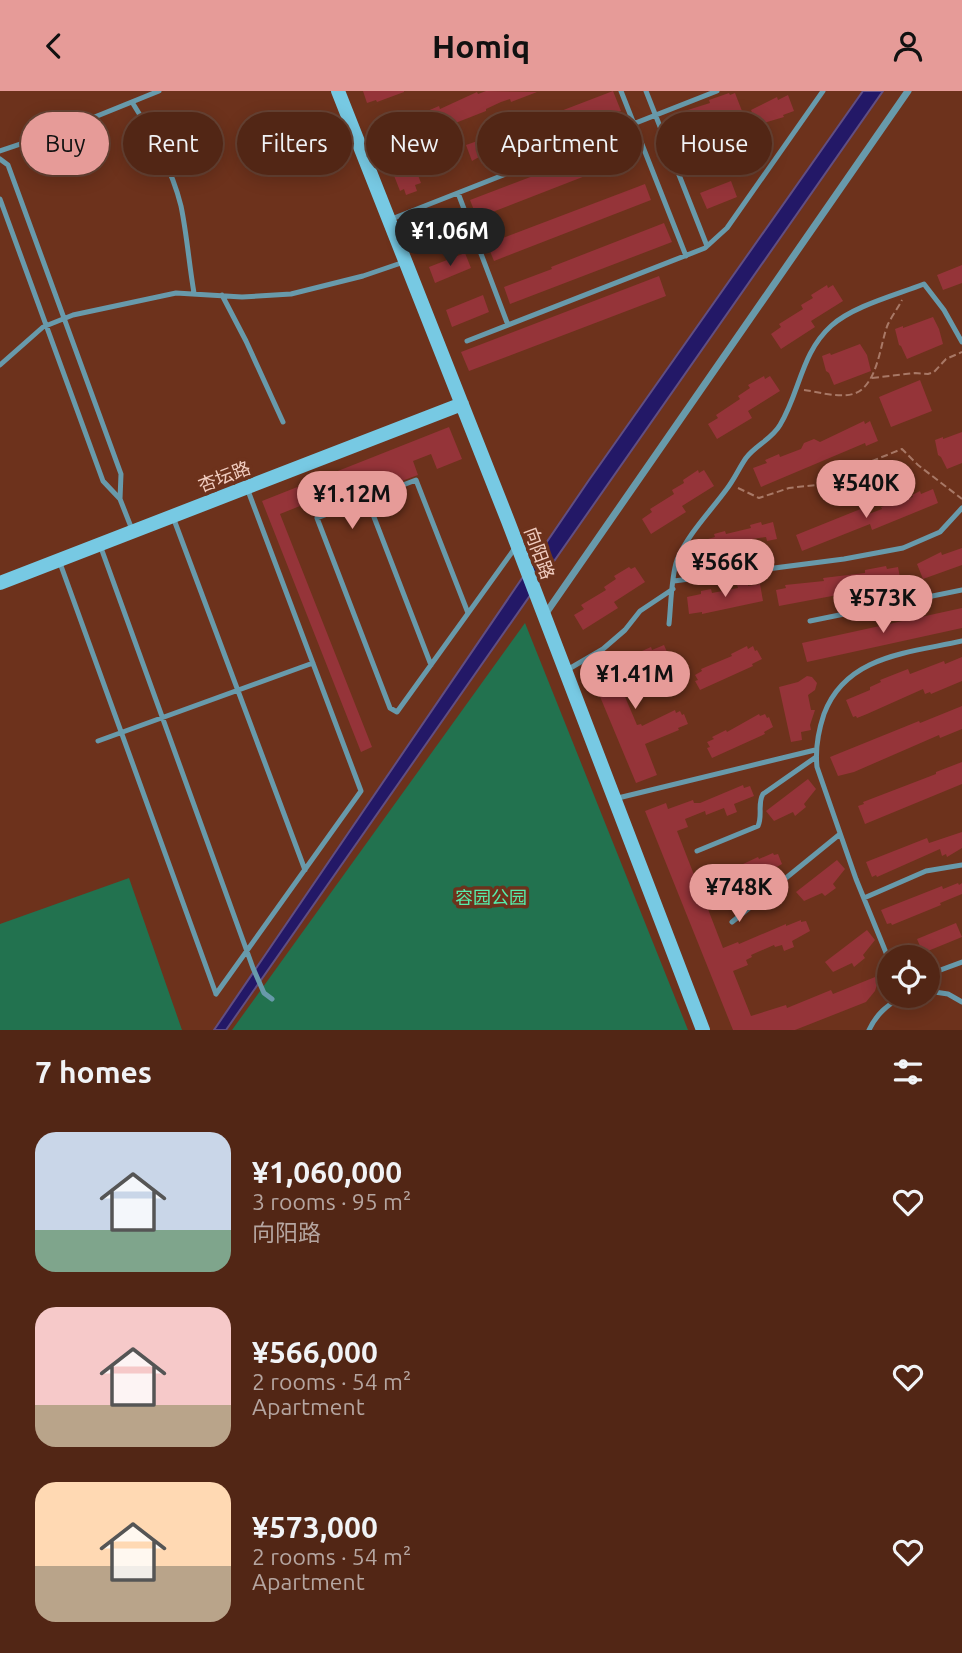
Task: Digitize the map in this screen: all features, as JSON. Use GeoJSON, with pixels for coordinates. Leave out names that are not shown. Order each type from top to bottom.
{"type":"FeatureCollection","features":[{"type":"Feature","properties":{"kind":"street","name":"向阳路"},"geometry":{"type":"LineString","coordinates":[[338,91],[517,545],[703,1030]]}},
{"type":"Feature","properties":{"kind":"street"},"geometry":{"type":"LineString","coordinates":[[544,617],[908,91]]}},
{"type":"Feature","properties":{"kind":"street","name":"杏坛路"},"geometry":{"type":"LineString","coordinates":[[0,583],[462,404]]}},
{"type":"Feature","properties":{"kind":"lane"},"geometry":{"type":"LineString","coordinates":[[0,151],[65,129],[159,91]]}},
{"type":"Feature","properties":{"kind":"lane"},"geometry":{"type":"LineString","coordinates":[[621,91],[629,112]]}},
{"type":"Feature","properties":{"kind":"lane"},"geometry":{"type":"LineString","coordinates":[[642,121],[656,115],[646,91]]}},
{"type":"Feature","properties":{"kind":"lane"},"geometry":{"type":"LineString","coordinates":[[664,112],[718,91]]}},
{"type":"Feature","properties":{"kind":"lane"},"geometry":{"type":"LineString","coordinates":[[467,341],[707,246],[727,228],[823,91]]}},
{"type":"Feature","properties":{"kind":"lane"},"geometry":{"type":"LineString","coordinates":[[132,102],[156,145],[181,206],[194,293]]}},
{"type":"Feature","properties":{"kind":"lane"},"geometry":{"type":"LineString","coordinates":[[642,144],[686,256]]}},
{"type":"Feature","properties":{"kind":"lane"},"geometry":{"type":"LineString","coordinates":[[0,159],[8,165],[121,474],[120,499]]}},
{"type":"Feature","properties":{"kind":"lane"},"geometry":{"type":"LineString","coordinates":[[389,220],[504,175]]}},
{"type":"Feature","properties":{"kind":"lane"},"geometry":{"type":"LineString","coordinates":[[679,175],[707,246]]}},
{"type":"Feature","properties":{"kind":"lane"},"geometry":{"type":"LineString","coordinates":[[458,193],[508,325]]}},
{"type":"Feature","properties":{"kind":"lane"},"geometry":{"type":"LineString","coordinates":[[0,199],[103,481],[120,499],[133,532]]}},
{"type":"Feature","properties":{"kind":"lane"},"geometry":{"type":"LineString","coordinates":[[0,365],[46,325],[64,318],[176,293],[267,296],[291,294],[363,276],[405,261]]}},
{"type":"Feature","properties":{"kind":"lane"},"geometry":{"type":"LineString","coordinates":[[669,624],[676,563],[690,536],[731,483],[745,459],[775,433],[792,404],[811,348],[834,323],[860,309],[924,285],[944,310],[962,342]]}},
{"type":"Feature","properties":{"kind":"lane"},"geometry":{"type":"LineString","coordinates":[[222,295],[283,422]]}},
{"type":"Feature","properties":{"kind":"lane"},"geometry":{"type":"LineString","coordinates":[[468,613],[416,480],[317,518],[390,708],[397,712],[517,545]]}},
{"type":"Feature","properties":{"kind":"lane"},"geometry":{"type":"LineString","coordinates":[[59,560],[216,994],[361,791],[247,488]]}},
{"type":"Feature","properties":{"kind":"lane"},"geometry":{"type":"LineString","coordinates":[[367,499],[431,665]]}},
{"type":"Feature","properties":{"kind":"lane"},"geometry":{"type":"LineString","coordinates":[[674,580],[844,559],[903,548],[940,532],[961,511]]}},
{"type":"Feature","properties":{"kind":"lane"},"geometry":{"type":"LineString","coordinates":[[173,517],[305,870]]}},
{"type":"Feature","properties":{"kind":"lane"},"geometry":{"type":"LineString","coordinates":[[100,545],[253,968],[264,993],[272,999]]}},
{"type":"Feature","properties":{"kind":"lane"},"geometry":{"type":"LineString","coordinates":[[564,671],[603,649],[625,630],[640,611],[673,589]]}},
{"type":"Feature","properties":{"kind":"lane"},"geometry":{"type":"LineString","coordinates":[[810,621],[962,590]]}},
{"type":"Feature","properties":{"kind":"lane"},"geometry":{"type":"LineString","coordinates":[[883,945],[817,767],[815,754],[820,724],[828,702],[852,673],[877,661],[962,641]]}},
{"type":"Feature","properties":{"kind":"lane"},"geometry":{"type":"LineString","coordinates":[[98,741],[313,663]]}},
{"type":"Feature","properties":{"kind":"lane"},"geometry":{"type":"LineString","coordinates":[[614,799],[815,754]]}},
{"type":"Feature","properties":{"kind":"lane"},"geometry":{"type":"LineString","coordinates":[[697,851],[758,826],[761,820],[760,799],[763,794],[815,754]]}},
{"type":"Feature","properties":{"kind":"lane"},"geometry":{"type":"LineString","coordinates":[[732,922],[840,834]]}},
{"type":"Feature","properties":{"kind":"lane"},"geometry":{"type":"LineString","coordinates":[[864,898],[926,871],[962,865]]}},
{"type":"Feature","properties":{"kind":"lane"},"geometry":{"type":"LineString","coordinates":[[940,970],[962,962]]}},
{"type":"Feature","properties":{"kind":"lane"},"geometry":{"type":"LineString","coordinates":[[940,992],[948,993],[962,1002]]}},
{"type":"Feature","properties":{"kind":"lane"},"geometry":{"type":"LineString","coordinates":[[869,1030],[875,1017],[884,1008]]}},
{"type":"Feature","properties":{"kind":"path"},"geometry":{"type":"LineString","coordinates":[[796,389],[851,395],[862,389],[871,378],[884,344],[887,326],[908,291]]}},
{"type":"Feature","properties":{"kind":"path"},"geometry":{"type":"LineString","coordinates":[[871,378],[928,374],[934,372],[946,359],[962,352]]}},
{"type":"Feature","properties":{"kind":"path"},"geometry":{"type":"LineString","coordinates":[[852,469],[902,449],[962,499]]}},
{"type":"Feature","properties":{"kind":"path"},"geometry":{"type":"LineString","coordinates":[[731,483],[759,498],[789,488],[816,485]]}},
{"type":"Feature","properties":{"kind":"green space","name":"容园公园"},"geometry":{"type":"Polygon","coordinates":[[[525,623],[688,1030],[232,1030],[525,623]]]}},
{"type":"Feature","properties":{"kind":"green space"},"geometry":{"type":"Polygon","coordinates":[[[129,878],[182,1030],[0,1030],[0,924],[129,878]]]}},
{"type":"Feature","properties":{"kind":"shaded area"},"geometry":{"type":"Polygon","coordinates":[[[863,91],[883,91],[226,1030],[214,1030],[589,480],[863,91]]]}},
{"type":"Feature","properties":{"kind":"building"},"geometry":{"type":"Polygon","coordinates":[[[363,91],[404,91],[404,92],[367,103],[363,91]]]}},
{"type":"Feature","properties":{"kind":"building"},"geometry":{"type":"Polygon","coordinates":[[[486,91],[537,92],[511,102],[510,99],[501,102],[463,120],[463,112],[425,112],[439,106],[440,109],[477,92],[486,91]]]}},
{"type":"Feature","properties":{"kind":"building"},"geometry":{"type":"Polygon","coordinates":[[[613,91],[621,111],[618,112],[558,112],[613,91]]]}},
{"type":"Feature","properties":{"kind":"building"},"geometry":{"type":"Polygon","coordinates":[[[735,93],[742,111],[681,112],[710,103],[709,100],[735,93]]]}},
{"type":"Feature","properties":{"kind":"building"},"geometry":{"type":"Polygon","coordinates":[[[788,95],[794,111],[772,121],[772,112],[752,112],[751,110],[777,97],[778,100],[788,95]]]}},
{"type":"Feature","properties":{"kind":"building"},"geometry":{"type":"Polygon","coordinates":[[[477,141],[477,158],[472,161],[466,145],[477,141]]]}},
{"type":"Feature","properties":{"kind":"building"},"geometry":{"type":"Polygon","coordinates":[[[394,175],[418,175],[421,183],[415,185],[417,191],[406,195],[404,189],[400,191],[394,175]]]}},
{"type":"Feature","properties":{"kind":"building"},"geometry":{"type":"Polygon","coordinates":[[[536,175],[588,175],[477,218],[470,200],[536,175]]]}},
{"type":"Feature","properties":{"kind":"building"},"geometry":{"type":"Polygon","coordinates":[[[731,181],[737,197],[707,209],[700,193],[731,181]]]}},
{"type":"Feature","properties":{"kind":"building"},"geometry":{"type":"Polygon","coordinates":[[[645,184],[651,200],[494,261],[487,244],[645,184]]]}},
{"type":"Feature","properties":{"kind":"building"},"geometry":{"type":"Polygon","coordinates":[[[450,213],[455,228],[419,243],[413,227],[450,213]]]}},
{"type":"Feature","properties":{"kind":"building"},"geometry":{"type":"Polygon","coordinates":[[[664,223],[672,242],[510,304],[504,287],[664,223]]]}},
{"type":"Feature","properties":{"kind":"building"},"geometry":{"type":"Polygon","coordinates":[[[465,253],[471,268],[435,283],[429,267],[465,253]]]}},
{"type":"Feature","properties":{"kind":"building"},"geometry":{"type":"Polygon","coordinates":[[[962,265],[962,283],[943,290],[937,275],[962,265]]]}},
{"type":"Feature","properties":{"kind":"building"},"geometry":{"type":"Polygon","coordinates":[[[659,276],[666,296],[469,371],[461,352],[659,276]]]}},
{"type":"Feature","properties":{"kind":"building"},"geometry":{"type":"Polygon","coordinates":[[[827,285],[828,288],[833,285],[843,301],[811,321],[815,327],[781,349],[771,334],[781,327],[779,324],[803,309],[801,305],[813,298],[811,295],[827,285]]]}},
{"type":"Feature","properties":{"kind":"building"},"geometry":{"type":"Polygon","coordinates":[[[483,295],[489,312],[452,327],[446,310],[483,295]]]}},
{"type":"Feature","properties":{"kind":"building"},"geometry":{"type":"Polygon","coordinates":[[[933,317],[943,344],[907,359],[899,345],[895,329],[933,317]]]}},
{"type":"Feature","properties":{"kind":"building"},"geometry":{"type":"Polygon","coordinates":[[[860,344],[867,355],[871,371],[834,385],[822,356],[860,344]]]}},
{"type":"Feature","properties":{"kind":"building"},"geometry":{"type":"Polygon","coordinates":[[[764,376],[765,379],[770,376],[780,391],[748,411],[752,418],[717,439],[708,424],[718,418],[716,415],[740,399],[738,396],[750,388],[748,385],[764,376]]]}},
{"type":"Feature","properties":{"kind":"building"},"geometry":{"type":"Polygon","coordinates":[[[920,380],[932,411],[891,427],[879,397],[920,380]]]}},
{"type":"Feature","properties":{"kind":"building"},"geometry":{"type":"Polygon","coordinates":[[[864,421],[865,424],[870,421],[878,441],[866,446],[865,443],[761,487],[753,468],[767,463],[765,460],[801,449],[804,443],[814,439],[820,442],[864,421]]]}},
{"type":"Feature","properties":{"kind":"building"},"geometry":{"type":"Polygon","coordinates":[[[449,427],[462,459],[437,469],[431,454],[413,461],[418,475],[334,506],[330,494],[280,514],[372,747],[361,752],[262,501],[449,427]]]}},
{"type":"Feature","properties":{"kind":"building"},"geometry":{"type":"Polygon","coordinates":[[[962,432],[962,463],[947,469],[938,455],[935,440],[962,432]]]}},
{"type":"Feature","properties":{"kind":"building"},"geometry":{"type":"Polygon","coordinates":[[[698,470],[699,473],[704,470],[714,486],[682,506],[686,512],[651,534],[642,519],[652,512],[650,509],[674,494],[672,490],[684,483],[683,480],[698,470]]]}},
{"type":"Feature","properties":{"kind":"building"},"geometry":{"type":"Polygon","coordinates":[[[933,489],[938,503],[872,530],[870,524],[802,551],[796,535],[863,508],[866,515],[882,509],[881,507],[913,497],[912,495],[920,491],[921,494],[933,489]]]}},
{"type":"Feature","properties":{"kind":"building"},"geometry":{"type":"Polygon","coordinates":[[[761,522],[762,525],[773,522],[777,539],[752,539],[753,545],[705,557],[701,541],[715,537],[714,534],[751,528],[750,525],[761,522]]]}},
{"type":"Feature","properties":{"kind":"building"},"geometry":{"type":"Polygon","coordinates":[[[962,548],[962,565],[923,579],[917,564],[941,552],[942,555],[962,548]]]}},
{"type":"Feature","properties":{"kind":"building"},"geometry":{"type":"Polygon","coordinates":[[[886,566],[887,569],[898,567],[901,583],[779,606],[776,590],[786,588],[785,585],[824,581],[823,578],[865,573],[865,570],[886,566]]]}},
{"type":"Feature","properties":{"kind":"building"},"geometry":{"type":"Polygon","coordinates":[[[629,567],[635,567],[645,582],[614,602],[618,608],[583,630],[574,615],[584,609],[581,605],[606,590],[604,587],[616,579],[614,576],[629,567]]]}},
{"type":"Feature","properties":{"kind":"building"},"geometry":{"type":"Polygon","coordinates":[[[748,583],[748,586],[760,584],[763,601],[702,614],[689,614],[687,597],[701,594],[701,591],[711,589],[712,593],[738,588],[737,585],[748,583]]]}},
{"type":"Feature","properties":{"kind":"building"},"geometry":{"type":"Polygon","coordinates":[[[962,608],[962,628],[807,662],[802,643],[962,608]]]}},
{"type":"Feature","properties":{"kind":"building"},"geometry":{"type":"Polygon","coordinates":[[[664,645],[670,659],[660,663],[662,667],[651,672],[649,668],[627,676],[629,681],[620,685],[637,725],[642,726],[675,710],[676,713],[680,711],[684,714],[688,724],[645,744],[657,775],[636,783],[591,675],[613,662],[614,665],[643,654],[642,651],[651,647],[652,650],[664,645]]]}},
{"type":"Feature","properties":{"kind":"building"},"geometry":{"type":"Polygon","coordinates":[[[747,646],[748,649],[753,646],[762,659],[752,664],[753,666],[700,690],[695,675],[702,671],[701,669],[732,656],[731,654],[747,646]]]}},
{"type":"Feature","properties":{"kind":"building"},"geometry":{"type":"Polygon","coordinates":[[[962,657],[962,681],[931,694],[925,694],[923,689],[857,718],[853,717],[846,700],[870,690],[870,687],[881,682],[880,680],[908,669],[910,674],[962,657]]]}},
{"type":"Feature","properties":{"kind":"building"},"geometry":{"type":"Polygon","coordinates":[[[807,676],[817,683],[815,690],[808,695],[811,710],[815,710],[811,730],[801,732],[802,740],[791,742],[779,687],[798,682],[807,676]]]}},
{"type":"Feature","properties":{"kind":"building"},"geometry":{"type":"Polygon","coordinates":[[[962,706],[962,729],[940,738],[939,735],[854,772],[838,776],[830,757],[962,706]]]}},
{"type":"Feature","properties":{"kind":"building"},"geometry":{"type":"Polygon","coordinates":[[[759,714],[769,717],[773,727],[764,732],[765,734],[712,758],[707,742],[714,739],[712,737],[726,730],[727,732],[759,714]]]}},
{"type":"Feature","properties":{"kind":"building"},"geometry":{"type":"Polygon","coordinates":[[[962,762],[962,784],[865,824],[858,806],[864,804],[863,802],[962,762]]]}},
{"type":"Feature","properties":{"kind":"building"},"geometry":{"type":"Polygon","coordinates":[[[808,779],[816,789],[804,804],[806,807],[795,816],[793,812],[774,821],[766,811],[808,779]]]}},
{"type":"Feature","properties":{"kind":"building"},"geometry":{"type":"Polygon","coordinates":[[[743,785],[744,788],[750,786],[754,796],[734,804],[737,812],[727,816],[724,808],[706,815],[705,811],[685,819],[688,827],[677,831],[696,880],[726,872],[773,853],[778,854],[782,864],[764,874],[766,880],[757,884],[754,878],[747,878],[724,888],[725,890],[719,893],[721,898],[706,904],[723,948],[801,920],[806,921],[810,931],[792,941],[794,947],[784,951],[782,945],[774,945],[751,955],[752,957],[746,960],[748,965],[733,971],[751,1016],[786,1005],[787,1008],[831,990],[833,994],[877,976],[875,991],[866,1002],[795,1030],[733,1030],[645,811],[666,803],[668,809],[693,800],[694,803],[743,785]]]}},
{"type":"Feature","properties":{"kind":"building"},"geometry":{"type":"Polygon","coordinates":[[[962,832],[962,848],[947,857],[946,854],[942,856],[940,849],[872,877],[866,862],[927,838],[929,843],[962,832]]]}},
{"type":"Feature","properties":{"kind":"building"},"geometry":{"type":"Polygon","coordinates":[[[837,860],[845,869],[833,884],[836,888],[825,896],[822,893],[804,901],[796,892],[837,860]]]}},
{"type":"Feature","properties":{"kind":"building"},"geometry":{"type":"Polygon","coordinates":[[[962,883],[962,894],[892,925],[887,924],[881,910],[942,886],[943,889],[962,883]]]}},
{"type":"Feature","properties":{"kind":"building"},"geometry":{"type":"Polygon","coordinates":[[[956,923],[962,937],[940,946],[920,945],[917,939],[956,923]]]}},
{"type":"Feature","properties":{"kind":"building"},"geometry":{"type":"Polygon","coordinates":[[[867,930],[875,940],[863,955],[865,958],[854,967],[852,963],[833,972],[825,962],[867,930]]]}}]}
